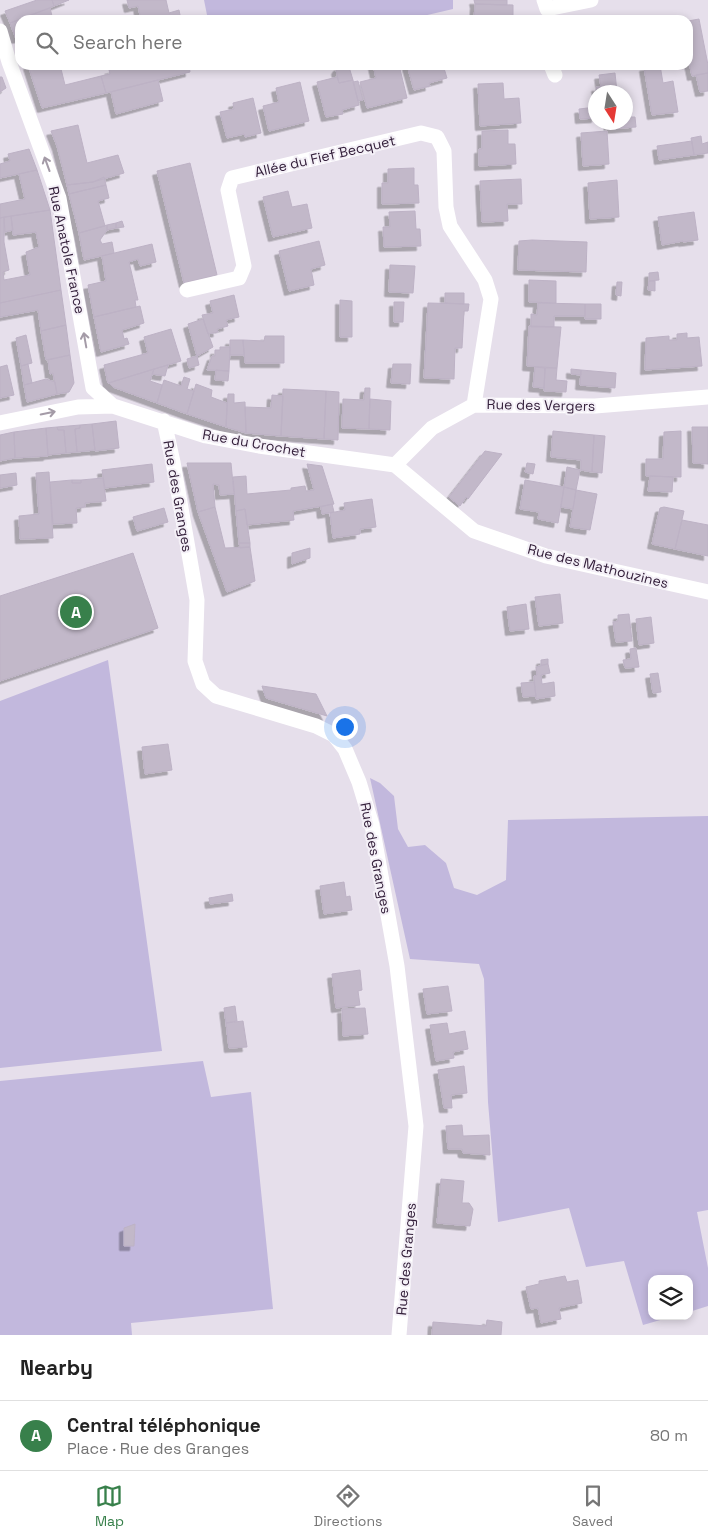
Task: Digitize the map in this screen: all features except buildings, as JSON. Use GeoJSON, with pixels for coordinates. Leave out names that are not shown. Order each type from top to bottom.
{"type":"FeatureCollection","features":[{"type":"Feature","properties":{"kind":"street"},"geometry":{"type":"LineString","coordinates":[[546,10],[591,0]]}},
{"type":"Feature","properties":{"kind":"street","name":"Rue Anatole France"},"geometry":{"type":"LineString","coordinates":[[0,31],[9,62],[59,198],[93,388]]}},
{"type":"Feature","properties":{"kind":"street","name":"Allée du Fief Becquet"},"geometry":{"type":"LineString","coordinates":[[187,290],[239,278],[244,266],[228,190],[232,178],[421,133],[437,137],[444,151],[446,207],[450,226],[485,280],[491,299],[474,405]]}},
{"type":"Feature","properties":{"kind":"street"},"geometry":{"type":"LineString","coordinates":[[78,407],[93,388]]}},
{"type":"Feature","properties":{"kind":"street","name":"Rue du Crochet"},"geometry":{"type":"LineString","coordinates":[[93,388],[113,406],[206,436],[259,446],[394,465]]}},
{"type":"Feature","properties":{"kind":"street","name":"Rue des Vergers"},"geometry":{"type":"LineString","coordinates":[[394,465],[432,428],[474,405],[595,406],[708,397]]}},
{"type":"Feature","properties":{"kind":"street"},"geometry":{"type":"LineString","coordinates":[[0,423],[78,407],[113,406]]}},
{"type":"Feature","properties":{"kind":"street","name":"Rue des Granges"},"geometry":{"type":"LineString","coordinates":[[164,421],[197,600],[195,661],[203,684],[216,696],[316,726],[334,735],[345,749],[360,782],[372,825],[396,966],[416,1126],[399,1335]]}},
{"type":"Feature","properties":{"kind":"street","name":"Rue des Mathouzines"},"geometry":{"type":"LineString","coordinates":[[394,465],[474,531],[546,556],[708,592]]}},
{"type":"Feature","properties":{"kind":"shaded area"},"geometry":{"type":"Polygon","coordinates":[[[204,0],[453,0],[453,9],[427,15],[207,15],[204,0]]]}},
{"type":"Feature","properties":{"kind":"shaded area"},"geometry":{"type":"Polygon","coordinates":[[[108,660],[162,1051],[0,1068],[0,701],[108,660]]]}},
{"type":"Feature","properties":{"kind":"shaded area"},"geometry":{"type":"Polygon","coordinates":[[[370,778],[380,783],[394,796],[398,829],[408,847],[425,845],[446,863],[454,888],[477,895],[506,880],[508,820],[708,816],[708,1210],[697,1212],[708,1268],[708,1306],[693,1311],[693,1275],[648,1275],[648,1320],[660,1320],[643,1325],[624,1261],[586,1267],[569,1208],[498,1222],[488,1102],[484,979],[479,964],[410,959],[370,778]]]}},
{"type":"Feature","properties":{"kind":"shaded area"},"geometry":{"type":"Polygon","coordinates":[[[203,1061],[211,1097],[251,1092],[273,1309],[131,1323],[132,1335],[0,1335],[0,1081],[203,1061]]]}},
{"type":"Feature","properties":{"kind":"place","name":"Central téléphonique"},"geometry":{"type":"Point","coordinates":[76,612]}}]}
